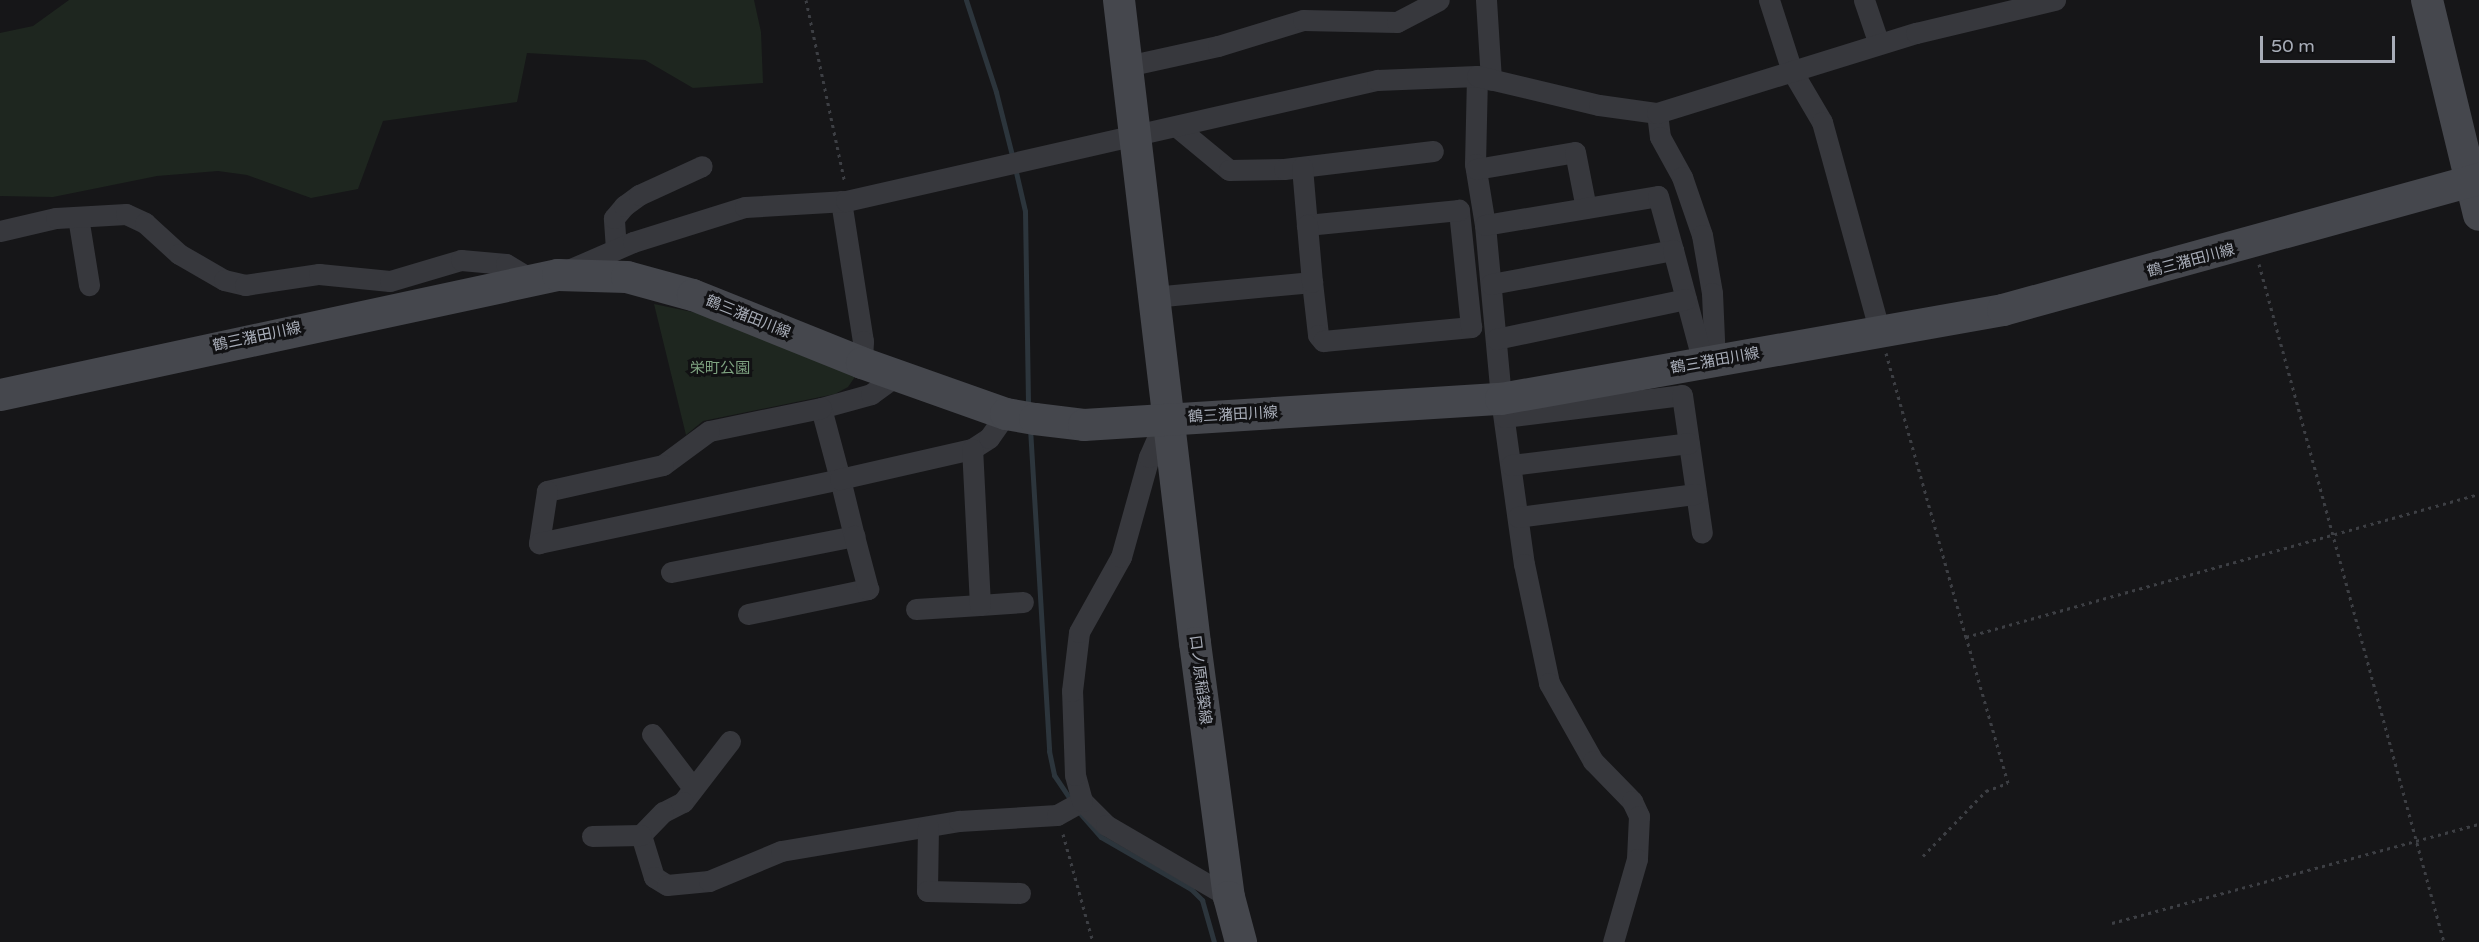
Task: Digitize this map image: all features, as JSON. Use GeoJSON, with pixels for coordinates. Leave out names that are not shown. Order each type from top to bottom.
{"type":"FeatureCollection","features":[{"type":"Feature","properties":{"kind":"main road","name":"口ノ原稲築線"},"geometry":{"type":"LineString","coordinates":[[1119,0],[1166,417],[1229,897],[1241,942]]}},
{"type":"Feature","properties":{"kind":"main road"},"geometry":{"type":"LineString","coordinates":[[2427,0],[2474,181],[2479,215]]}},
{"type":"Feature","properties":{"kind":"main road","name":"鶴三潴田川線"},"geometry":{"type":"LineString","coordinates":[[0,395],[545,277],[627,277],[693,295],[862,363],[1006,414],[1084,425],[1166,417],[1503,408],[1709,362],[2003,310],[2254,244],[2474,181]]}},
{"type":"Feature","properties":{"kind":"street"},"geometry":{"type":"LineString","coordinates":[[1127,66],[1218,46],[1337,10],[1370,24],[1397,22],[1439,0]]}},
{"type":"Feature","properties":{"kind":"street"},"geometry":{"type":"LineString","coordinates":[[1486,0],[1484,78],[1476,169],[1485,225],[1503,408],[1518,517],[1549,683],[1582,745],[1632,801],[1639,816],[1637,859],[1613,942]]}},
{"type":"Feature","properties":{"kind":"street"},"geometry":{"type":"LineString","coordinates":[[1769,0],[1792,71],[1822,122],[1880,332]]}},
{"type":"Feature","properties":{"kind":"street"},"geometry":{"type":"LineString","coordinates":[[1864,0],[1879,44]]}},
{"type":"Feature","properties":{"kind":"street"},"geometry":{"type":"LineString","coordinates":[[0,231],[78,217],[126,214],[145,223],[179,254],[224,280],[245,285],[319,274],[390,281],[461,260],[506,264],[545,277],[616,249],[745,207],[844,200],[1177,127],[1377,80],[1484,78],[1599,105],[1657,113],[1879,44],[2055,0]]}},
{"type":"Feature","properties":{"kind":"street"},"geometry":{"type":"LineString","coordinates":[[1657,113],[1660,137],[1688,192],[1702,236],[1712,293],[1709,362]]}},
{"type":"Feature","properties":{"kind":"street"},"geometry":{"type":"LineString","coordinates":[[1177,127],[1229,170],[1302,166],[1433,151]]}},
{"type":"Feature","properties":{"kind":"street"},"geometry":{"type":"LineString","coordinates":[[1476,169],[1575,152],[1586,208]]}},
{"type":"Feature","properties":{"kind":"street"},"geometry":{"type":"LineString","coordinates":[[616,249],[614,218],[624,206],[639,195],[702,166]]}},
{"type":"Feature","properties":{"kind":"street"},"geometry":{"type":"LineString","coordinates":[[1302,166],[1307,225],[1312,282],[1318,334],[1323,341],[1471,327],[1459,210],[1307,225]]}},
{"type":"Feature","properties":{"kind":"street"},"geometry":{"type":"LineString","coordinates":[[1485,225],[1658,196],[1686,299],[1709,362]]}},
{"type":"Feature","properties":{"kind":"street"},"geometry":{"type":"LineString","coordinates":[[844,200],[862,341],[862,363]]}},
{"type":"Feature","properties":{"kind":"street"},"geometry":{"type":"LineString","coordinates":[[78,217],[89,285]]}},
{"type":"Feature","properties":{"kind":"street"},"geometry":{"type":"LineString","coordinates":[[1491,284],[1672,250]]}},
{"type":"Feature","properties":{"kind":"street"},"geometry":{"type":"LineString","coordinates":[[1153,297],[1312,282]]}},
{"type":"Feature","properties":{"kind":"street"},"geometry":{"type":"LineString","coordinates":[[1496,339],[1686,299]]}},
{"type":"Feature","properties":{"kind":"street"},"geometry":{"type":"LineString","coordinates":[[897,375],[871,394],[821,408],[709,431],[663,465],[547,491],[538,543],[972,449],[989,438],[1006,414]]}},
{"type":"Feature","properties":{"kind":"street"},"geometry":{"type":"LineString","coordinates":[[1503,408],[1682,395],[1702,533]]}},
{"type":"Feature","properties":{"kind":"street"},"geometry":{"type":"LineString","coordinates":[[748,614],[868,590],[821,408]]}},
{"type":"Feature","properties":{"kind":"street"},"geometry":{"type":"LineString","coordinates":[[1166,417],[1149,457],[1121,557],[1079,632],[1072,692],[1075,775],[1082,801],[1106,825],[1229,897]]}},
{"type":"Feature","properties":{"kind":"street"},"geometry":{"type":"LineString","coordinates":[[1511,465],[1689,443]]}},
{"type":"Feature","properties":{"kind":"street"},"geometry":{"type":"LineString","coordinates":[[972,449],[980,605]]}},
{"type":"Feature","properties":{"kind":"street"},"geometry":{"type":"LineString","coordinates":[[1518,517],[1696,494]]}},
{"type":"Feature","properties":{"kind":"street"},"geometry":{"type":"LineString","coordinates":[[671,572],[854,536]]}},
{"type":"Feature","properties":{"kind":"street"},"geometry":{"type":"LineString","coordinates":[[916,609],[1023,602]]}},
{"type":"Feature","properties":{"kind":"street"},"geometry":{"type":"LineString","coordinates":[[652,734],[693,788]]}},
{"type":"Feature","properties":{"kind":"street"},"geometry":{"type":"LineString","coordinates":[[592,836],[641,835],[663,812],[683,802],[730,741]]}},
{"type":"Feature","properties":{"kind":"street"},"geometry":{"type":"LineString","coordinates":[[641,835],[654,878],[668,885],[684,886],[709,881],[782,851],[959,821],[1057,814],[1082,801]]}},
{"type":"Feature","properties":{"kind":"street"},"geometry":{"type":"LineString","coordinates":[[928,827],[927,891],[1020,893]]}},
{"type":"Feature","properties":{"kind":"path"},"geometry":{"type":"LineString","coordinates":[[806,0],[844,200]]}},
{"type":"Feature","properties":{"kind":"path"},"geometry":{"type":"LineString","coordinates":[[2254,244],[2444,942]]}},
{"type":"Feature","properties":{"kind":"path"},"geometry":{"type":"LineString","coordinates":[[1880,332],[2008,783],[1986,791],[1923,856]]}},
{"type":"Feature","properties":{"kind":"path"},"geometry":{"type":"LineString","coordinates":[[1966,637],[2479,494]]}},
{"type":"Feature","properties":{"kind":"path"},"geometry":{"type":"LineString","coordinates":[[1057,814],[1093,942]]}},
{"type":"Feature","properties":{"kind":"path"},"geometry":{"type":"LineString","coordinates":[[2112,923],[2479,824]]}},
{"type":"Feature","properties":{"kind":"green space"},"geometry":{"type":"Polygon","coordinates":[[[69,0],[754,0],[761,32],[763,83],[693,88],[645,60],[527,53],[517,102],[383,121],[358,189],[311,198],[247,175],[218,171],[157,176],[53,197],[0,196],[0,33],[33,26],[69,0]]]}},
{"type":"Feature","properties":{"kind":"green space","name":"栄町公園"},"geometry":{"type":"Polygon","coordinates":[[[654,304],[721,318],[859,371],[848,387],[835,394],[703,421],[686,435],[654,304]]]}},
{"type":"Feature","properties":{"kind":"waterway"},"geometry":{"type":"LineString","coordinates":[[966,0],[996,92],[1013,159]]}},
{"type":"Feature","properties":{"kind":"waterway"},"geometry":{"type":"LineString","coordinates":[[1015,168],[1025,211],[1028,407]]}},
{"type":"Feature","properties":{"kind":"waterway"},"geometry":{"type":"LineString","coordinates":[[1030,428],[1049,751],[1054,775],[1072,802]]}},
{"type":"Feature","properties":{"kind":"waterway"},"geometry":{"type":"LineString","coordinates":[[1079,812],[1101,837],[1191,889],[1202,900],[1214,942]]}}]}
